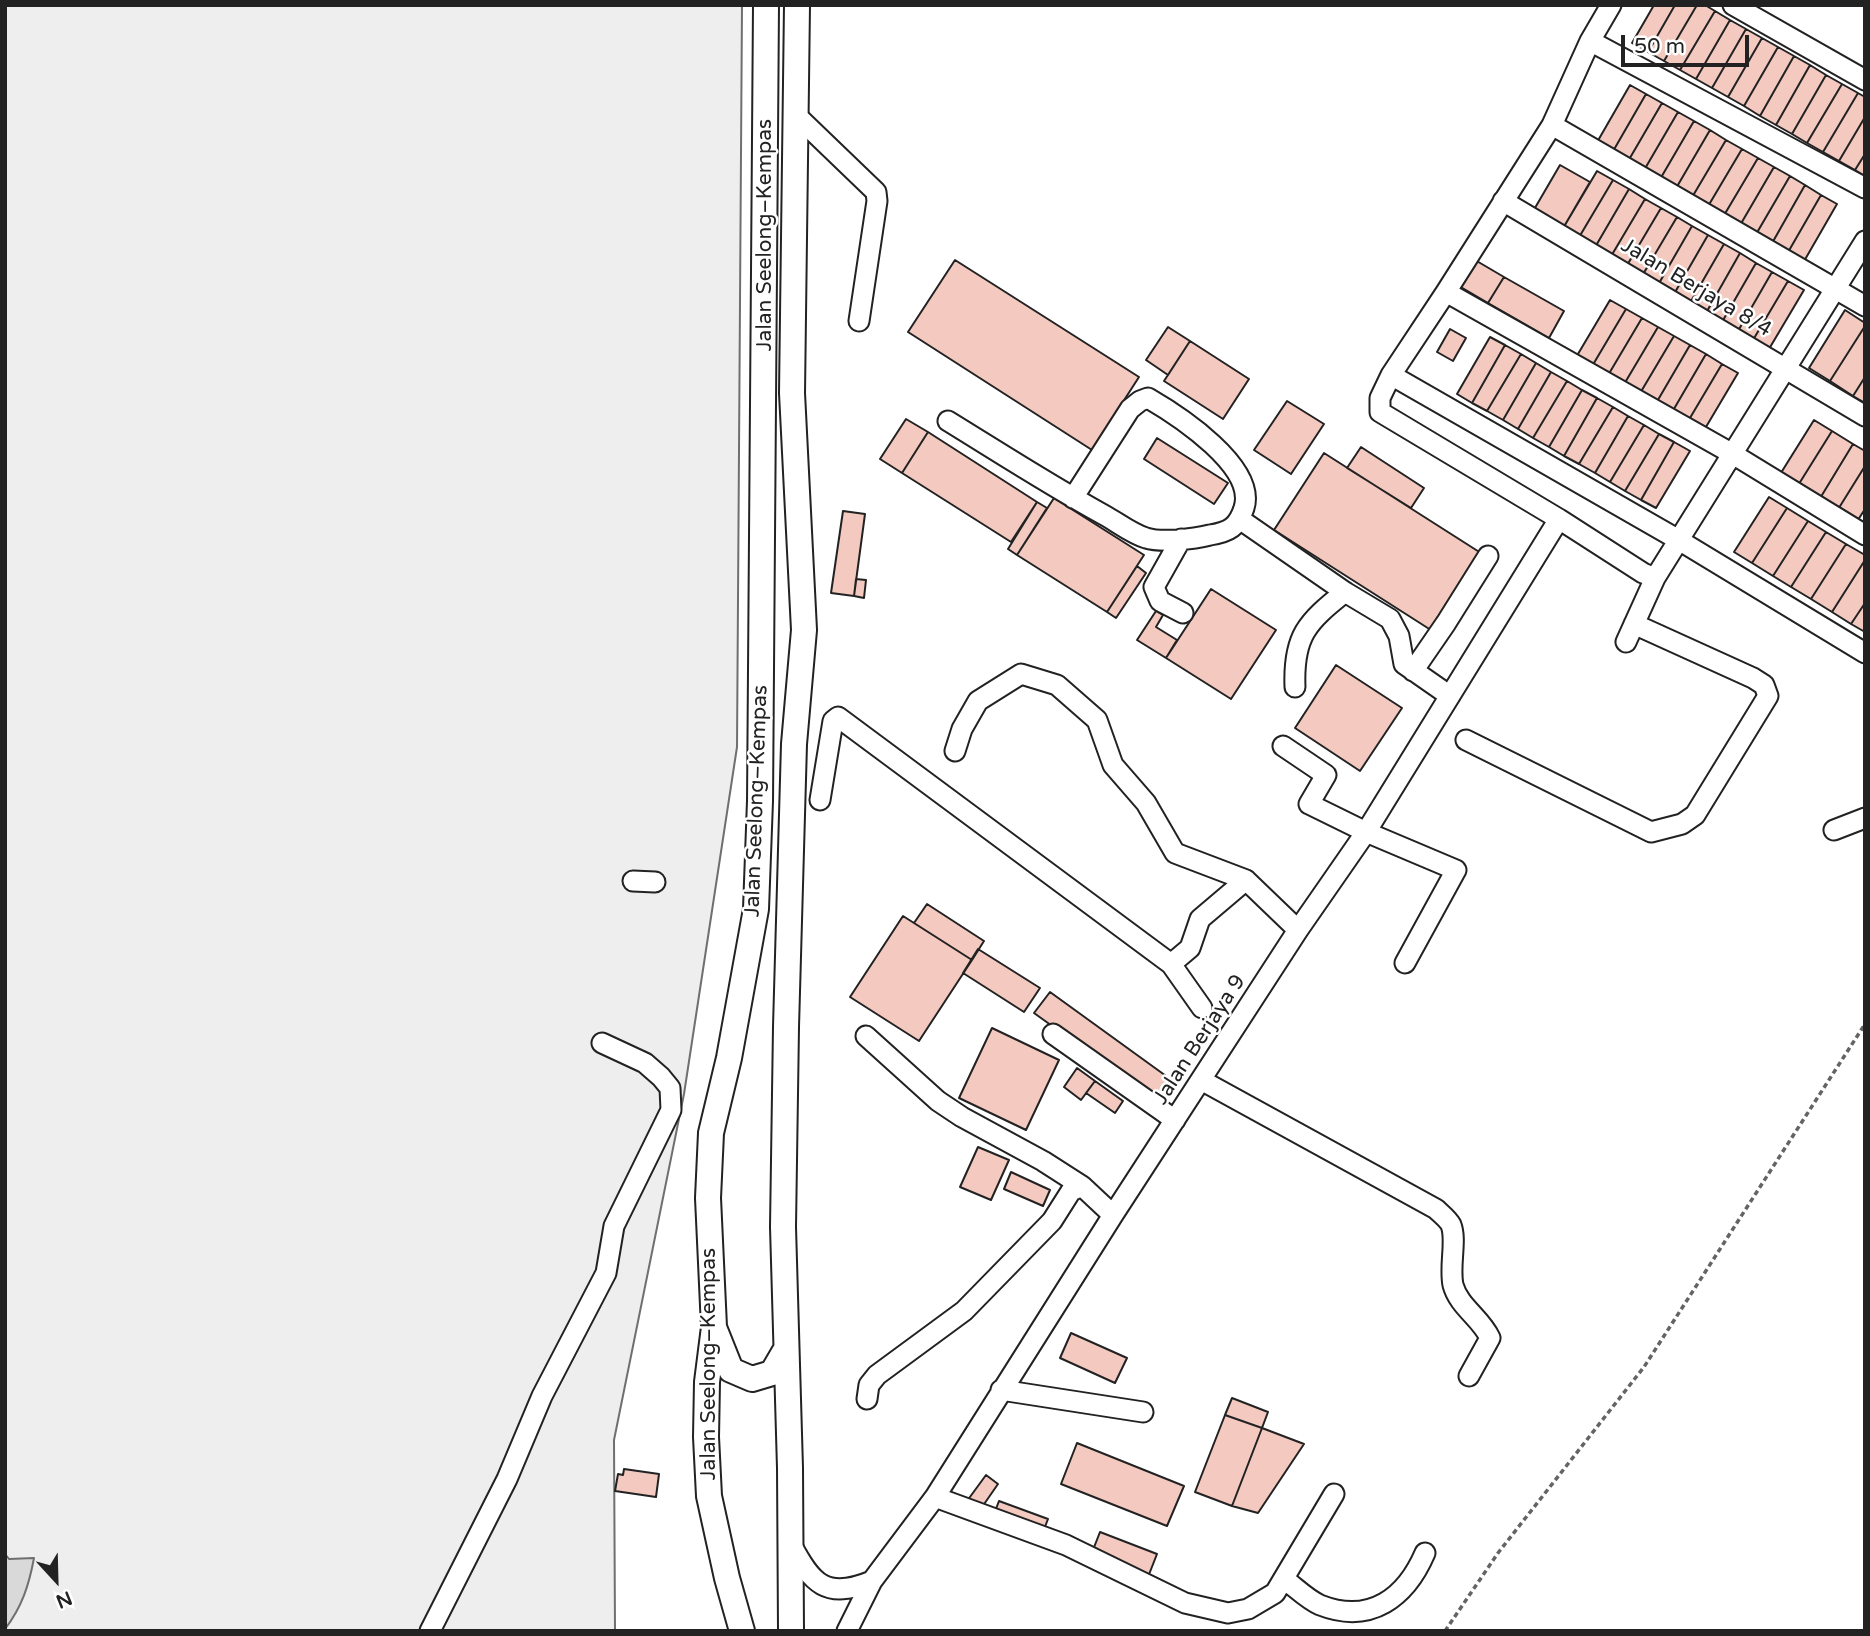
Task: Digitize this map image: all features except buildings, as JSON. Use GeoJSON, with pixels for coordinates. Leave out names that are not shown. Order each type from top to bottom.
{"type":"FeatureCollection","features":[{"type":"Feature","properties":{"kind":"main road","name":"Jalan Seelong–Kempas"},"geometry":{"type":"LineString","coordinates":[[742,1631],[709,1496],[707,1382],[713,1327],[708,1198],[711,1133],[729,1058],[755,909],[759,828],[766,5]]}},
{"type":"Feature","properties":{"kind":"main road","name":"Jalan Seelong–Kempas"},"geometry":{"type":"LineString","coordinates":[[791,1631],[783,1227],[794,744],[804,630],[792,393],[797,5]]}},
{"type":"Feature","properties":{"kind":"main road"},"geometry":{"type":"LineString","coordinates":[[713,1327],[731,1370],[751,1379],[772,1373],[786,1349]]}},
{"type":"Feature","properties":{"kind":"street"},"geometry":{"type":"LineString","coordinates":[[1611,5],[1590,41],[1552,125],[1391,374],[1380,398],[1380,412],[1654,578]]}},
{"type":"Feature","properties":{"kind":"street"},"geometry":{"type":"LineString","coordinates":[[1733,5],[1865,80]]}},
{"type":"Feature","properties":{"kind":"street"},"geometry":{"type":"LineString","coordinates":[[1590,41],[1865,188]]}},
{"type":"Feature","properties":{"kind":"street"},"geometry":{"type":"LineString","coordinates":[[797,116],[876,192],[877,201],[859,321]]}},
{"type":"Feature","properties":{"kind":"street"},"geometry":{"type":"LineString","coordinates":[[1552,125],[1865,306]]}},
{"type":"Feature","properties":{"kind":"street","name":"Jalan Berjaya 8/4"},"geometry":{"type":"LineString","coordinates":[[1503,201],[1865,416]]}},
{"type":"Feature","properties":{"kind":"street"},"geometry":{"type":"LineString","coordinates":[[1466,740],[1651,832],[1682,824],[1695,815],[1768,696],[1764,684],[1630,633],[1654,578],[1677,539],[1865,241]]}},
{"type":"Feature","properties":{"kind":"street"},"geometry":{"type":"LineString","coordinates":[[1446,292],[1731,453],[1865,535]]}},
{"type":"Feature","properties":{"kind":"street"},"geometry":{"type":"LineString","coordinates":[[1391,374],[1677,539],[1865,653]]}},
{"type":"Feature","properties":{"kind":"street"},"geometry":{"type":"LineString","coordinates":[[948,421],[1073,498],[1147,538],[1193,539],[1233,529],[1241,520],[1248,498],[1241,475],[1219,450],[1168,410],[1148,398],[1130,410],[1073,498]]}},
{"type":"Feature","properties":{"kind":"street","name":"Jalan Berjaya 9"},"geometry":{"type":"LineString","coordinates":[[847,1631],[872,1581],[935,1497],[1113,1215],[1298,930],[1366,832],[1559,519]]}},
{"type":"Feature","properties":{"kind":"street"},"geometry":{"type":"LineString","coordinates":[[1241,520],[1345,592],[1390,619],[1399,636],[1404,664],[1450,696]]}},
{"type":"Feature","properties":{"kind":"street"},"geometry":{"type":"LineString","coordinates":[[1181,539],[1154,587],[1160,601],[1182,612]]}},
{"type":"Feature","properties":{"kind":"street"},"geometry":{"type":"LineString","coordinates":[[1413,671],[1488,556]]}},
{"type":"Feature","properties":{"kind":"street"},"geometry":{"type":"LineString","coordinates":[[1295,687],[1294,661],[1300,640],[1310,621],[1345,592]]}},
{"type":"Feature","properties":{"kind":"street"},"geometry":{"type":"LineString","coordinates":[[955,751],[967,719],[978,701],[988,694],[1021,674],[1058,685],[1097,720],[1113,765],[1146,803],[1175,853],[1246,880],[1298,930]]}},
{"type":"Feature","properties":{"kind":"street"},"geometry":{"type":"LineString","coordinates":[[820,800],[833,721],[838,717],[1171,964],[1202,1008]]}},
{"type":"Feature","properties":{"kind":"street"},"geometry":{"type":"LineString","coordinates":[[1283,746],[1326,775],[1309,804],[1366,832],[1456,870],[1405,963]]}},
{"type":"Feature","properties":{"kind":"street"},"geometry":{"type":"LineString","coordinates":[[1834,831],[1865,818]]}},
{"type":"Feature","properties":{"kind":"street"},"geometry":{"type":"LineString","coordinates":[[1171,964],[1190,948],[1200,919],[1246,880]]}},
{"type":"Feature","properties":{"kind":"street"},"geometry":{"type":"LineString","coordinates":[[633,881],[655,882]]}},
{"type":"Feature","properties":{"kind":"street"},"geometry":{"type":"LineString","coordinates":[[1053,1034],[1175,1120]]}},
{"type":"Feature","properties":{"kind":"street"},"geometry":{"type":"LineString","coordinates":[[866,1036],[938,1101],[1082,1186],[1113,1215]]}},
{"type":"Feature","properties":{"kind":"street"},"geometry":{"type":"LineString","coordinates":[[430,1631],[507,1479],[542,1396],[606,1273],[614,1226],[671,1110],[670,1088],[661,1077],[645,1063],[602,1043]]}},
{"type":"Feature","properties":{"kind":"street"},"geometry":{"type":"LineString","coordinates":[[1201,1080],[1436,1209],[1451,1224],[1451,1269],[1454,1288],[1467,1311],[1484,1325],[1490,1338],[1469,1376]]}},
{"type":"Feature","properties":{"kind":"street"},"geometry":{"type":"LineString","coordinates":[[867,1399],[869,1385],[877,1375],[964,1311],[1052,1221],[1071,1191],[1082,1186]]}},
{"type":"Feature","properties":{"kind":"street"},"geometry":{"type":"LineString","coordinates":[[1001,1390],[1143,1412]]}},
{"type":"Feature","properties":{"kind":"street"},"geometry":{"type":"LineString","coordinates":[[935,1497],[1066,1545],[1185,1603],[1228,1612],[1258,1605],[1275,1593],[1334,1494]]}},
{"type":"Feature","properties":{"kind":"street"},"geometry":{"type":"LineString","coordinates":[[790,1544],[806,1572],[815,1581],[835,1590],[853,1589],[872,1581]]}},
{"type":"Feature","properties":{"kind":"street"},"geometry":{"type":"LineString","coordinates":[[1284,1579],[1320,1605],[1356,1612],[1380,1607],[1398,1593],[1416,1574],[1425,1553]]}},
{"type":"Feature","properties":{"kind":"path"},"geometry":{"type":"LineString","coordinates":[[1445,1631],[1498,1553],[1644,1367],[1865,1024]]}},
{"type":"Feature","properties":{"kind":"shaded area"},"geometry":{"type":"Polygon","coordinates":[[[5,5],[742,5],[737,747],[684,1094],[614,1440],[615,1631],[5,1631],[5,5]]]}},
{"type":"Feature","properties":{"kind":"shaded area"},"geometry":{"type":"Polygon","coordinates":[[[5,1554],[9,1559],[34,1558],[24,1595],[5,1629],[5,1554]]]}}]}
